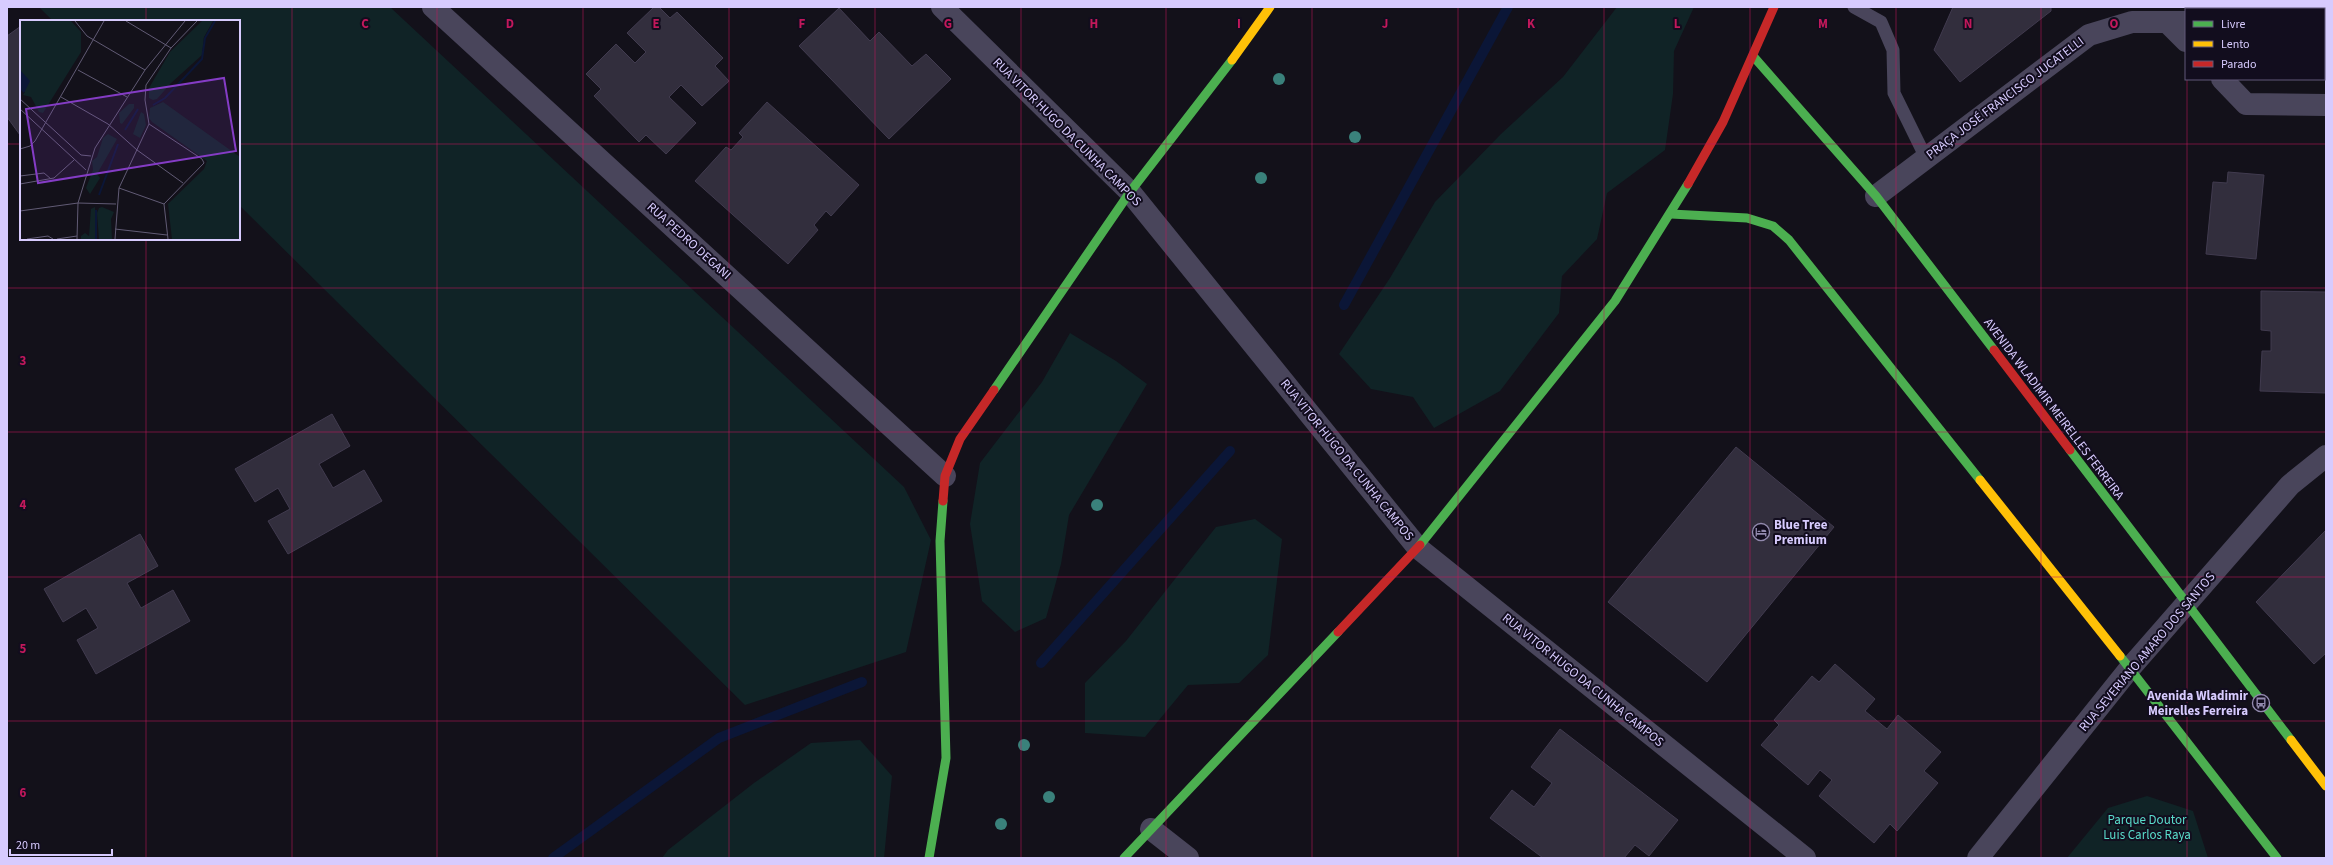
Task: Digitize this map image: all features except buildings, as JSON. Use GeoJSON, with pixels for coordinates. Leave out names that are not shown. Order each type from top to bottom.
{"type":"FeatureCollection","features":[{"type":"Feature","properties":{"kind":"main road"},"geometry":{"type":"LineString","coordinates":[[929,858],[946,758],[940,541],[945,476],[960,439],[1130,192],[1256,28],[1270,7]]}},
{"type":"Feature","properties":{"kind":"main road"},"geometry":{"type":"LineString","coordinates":[[1124,858],[1418,548],[1615,301],[1671,214],[1723,122],[1774,7]]}},
{"type":"Feature","properties":{"kind":"main road","name":"AVENIDA WLADIMIR MEIRELLES FERREIRA"},"geometry":{"type":"LineString","coordinates":[[1753,56],[1876,196],[2326,786]]}},
{"type":"Feature","properties":{"kind":"main road"},"geometry":{"type":"LineString","coordinates":[[1671,214],[1747,218],[1773,226],[1789,240],[2130,668],[2277,858]]}},
{"type":"Feature","properties":{"kind":"street","name":"RUA PEDRO DEGANI"},"geometry":{"type":"LineString","coordinates":[[433,7],[945,476]]}},
{"type":"Feature","properties":{"kind":"street","name":"RUA VITOR HUGO DA CUNHA CAMPOS"},"geometry":{"type":"LineString","coordinates":[[942,7],[1130,192],[1418,548],[1805,858]]}},
{"type":"Feature","properties":{"kind":"street","name":"PRAÇA JOSÉ FRANCISCO JUCATELLI"},"geometry":{"type":"LineString","coordinates":[[1876,196],[2089,35],[2132,22],[2177,22],[2185,39]]}},
{"type":"Feature","properties":{"kind":"street"},"geometry":{"type":"LineString","coordinates":[[2223,80],[2246,104],[2326,105]]}},
{"type":"Feature","properties":{"kind":"street","name":"RUA SEVERIANO AMARO DOS SANTOS"},"geometry":{"type":"LineString","coordinates":[[1978,858],[2130,668],[2187,605],[2290,485],[2326,456]]}},
{"type":"Feature","properties":{"kind":"street"},"geometry":{"type":"LineString","coordinates":[[1151,829],[1188,858]]}},
{"type":"Feature","properties":{"kind":"lane"},"geometry":{"type":"LineString","coordinates":[[1854,7],[1881,22],[1893,50],[1894,93],[1926,158]]}},
{"type":"Feature","properties":{"kind":"green space"},"geometry":{"type":"Polygon","coordinates":[[[39,7],[390,7],[904,487],[931,540],[906,652],[745,705],[240,206],[240,20],[52,20],[39,7]]]}},
{"type":"Feature","properties":{"kind":"green space"},"geometry":{"type":"Polygon","coordinates":[[[1617,7],[1694,7],[1674,51],[1673,94],[1665,150],[1607,193],[1597,239],[1562,276],[1559,313],[1500,391],[1434,428],[1413,397],[1371,389],[1339,354],[1390,278],[1435,202],[1501,134],[1563,77],[1617,7]]]}},
{"type":"Feature","properties":{"kind":"green space"},"geometry":{"type":"Polygon","coordinates":[[[1070,333],[1116,361],[1147,384],[1069,515],[1061,564],[1046,618],[1015,632],[982,601],[970,524],[980,463],[1042,382],[1070,333]]]}},
{"type":"Feature","properties":{"kind":"green space"},"geometry":{"type":"Polygon","coordinates":[[[1255,519],[1282,539],[1268,655],[1239,683],[1188,685],[1145,737],[1085,733],[1085,683],[1126,641],[1216,527],[1255,519]]]}},
{"type":"Feature","properties":{"kind":"green space"},"geometry":{"type":"Polygon","coordinates":[[[860,740],[892,776],[884,858],[662,858],[668,850],[754,783],[811,743],[860,740]]]}},
{"type":"Feature","properties":{"kind":"green space","name":"Parque Doutor Luis Carlos Raya"},"geometry":{"type":"Polygon","coordinates":[[[2147,796],[2193,811],[2208,858],[2067,858],[2108,808],[2147,796]]]}},
{"type":"Feature","properties":{"kind":"waterway"},"geometry":{"type":"LineString","coordinates":[[1344,305],[1508,7]]}},
{"type":"Feature","properties":{"kind":"waterway"},"geometry":{"type":"LineString","coordinates":[[1041,663],[1230,451]]}},
{"type":"Feature","properties":{"kind":"waterway"},"geometry":{"type":"LineString","coordinates":[[553,858],[719,738],[862,682]]}},
{"type":"Feature","properties":{"kind":"traffic: fast"},"geometry":{"type":"LineString","coordinates":[[1753,56],[1876,196],[1994,350]]}},
{"type":"Feature","properties":{"kind":"traffic: fast"},"geometry":{"type":"LineString","coordinates":[[994,390],[1130,192],[1232,60]]}},
{"type":"Feature","properties":{"kind":"traffic: fast"},"geometry":{"type":"LineString","coordinates":[[1420,545],[1615,301],[1688,184]]}},
{"type":"Feature","properties":{"kind":"traffic: fast"},"geometry":{"type":"LineString","coordinates":[[1671,214],[1747,218],[1773,226],[1789,240],[1980,480]]}},
{"type":"Feature","properties":{"kind":"traffic: fast"},"geometry":{"type":"LineString","coordinates":[[2070,450],[2291,740]]}},
{"type":"Feature","properties":{"kind":"traffic: fast"},"geometry":{"type":"LineString","coordinates":[[929,858],[946,758],[940,541],[943,501]]}},
{"type":"Feature","properties":{"kind":"traffic: fast"},"geometry":{"type":"LineString","coordinates":[[1124,858],[1338,632]]}},
{"type":"Feature","properties":{"kind":"traffic: fast"},"geometry":{"type":"LineString","coordinates":[[2120,656],[2277,858]]}},
{"type":"Feature","properties":{"kind":"traffic: slow"},"geometry":{"type":"LineString","coordinates":[[1232,60],[1270,7]]}},
{"type":"Feature","properties":{"kind":"traffic: slow"},"geometry":{"type":"LineString","coordinates":[[1980,480],[2120,656]]}},
{"type":"Feature","properties":{"kind":"traffic: slow"},"geometry":{"type":"LineString","coordinates":[[2291,740],[2326,786]]}},
{"type":"Feature","properties":{"kind":"traffic: jam"},"geometry":{"type":"LineString","coordinates":[[1688,184],[1723,122],[1774,7]]}},
{"type":"Feature","properties":{"kind":"traffic: jam"},"geometry":{"type":"LineString","coordinates":[[1994,350],[2070,450]]}},
{"type":"Feature","properties":{"kind":"traffic: jam"},"geometry":{"type":"LineString","coordinates":[[943,501],[945,476],[960,439],[994,390]]}},
{"type":"Feature","properties":{"kind":"traffic: jam"},"geometry":{"type":"LineString","coordinates":[[1338,632],[1420,545]]}},
{"type":"Feature","properties":{"kind":"place","name":"Blue Tree Premium"},"geometry":{"type":"Point","coordinates":[1761,532]}},
{"type":"Feature","properties":{"kind":"place","name":"Avenida Wladimir Meirelles Ferreira"},"geometry":{"type":"Point","coordinates":[2261,703]}}]}
